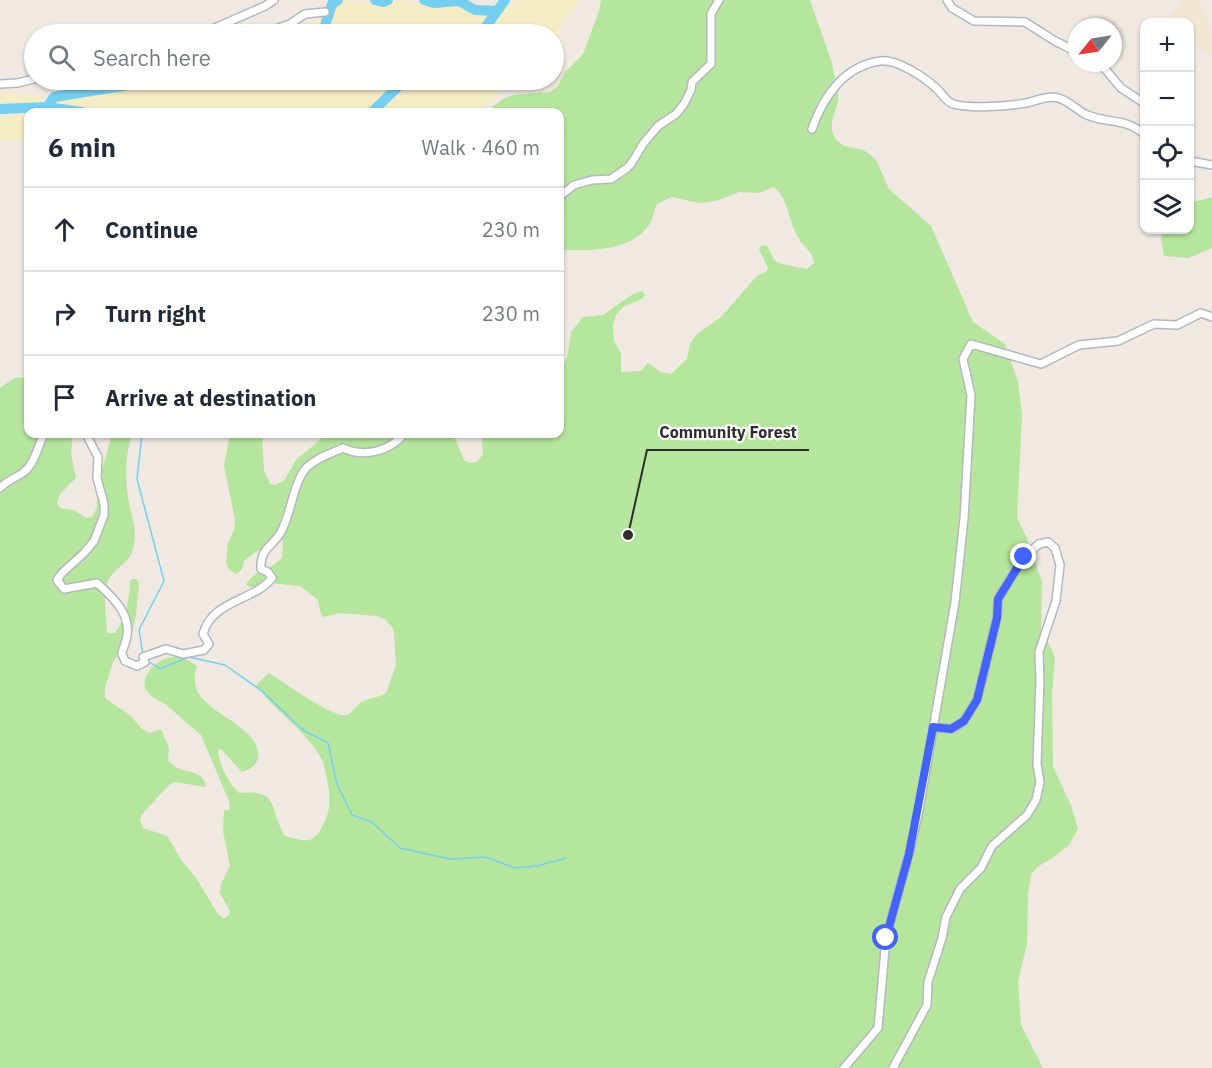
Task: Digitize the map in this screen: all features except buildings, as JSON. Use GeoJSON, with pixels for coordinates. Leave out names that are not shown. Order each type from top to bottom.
{"type":"FeatureCollection","features":[{"type":"Feature","properties":{"kind":"street"},"geometry":{"type":"LineString","coordinates":[[224,24],[274,0]]}},
{"type":"Feature","properties":{"kind":"street"},"geometry":{"type":"LineString","coordinates":[[564,193],[574,185],[592,180],[611,180],[631,164],[643,144],[658,126],[676,114],[687,99],[692,82],[711,64],[711,14],[719,0]]}},
{"type":"Feature","properties":{"kind":"street"},"geometry":{"type":"LineString","coordinates":[[947,0],[952,8],[974,21],[1025,22],[1068,48]]}},
{"type":"Feature","properties":{"kind":"street"},"geometry":{"type":"LineString","coordinates":[[290,24],[305,14],[325,12]]}},
{"type":"Feature","properties":{"kind":"street"},"geometry":{"type":"LineString","coordinates":[[812,129],[839,81],[854,70],[881,61],[903,66],[930,84],[953,104],[1006,105],[1054,97],[1066,101],[1091,116],[1133,125],[1140,131]]}},
{"type":"Feature","properties":{"kind":"street"},"geometry":{"type":"LineString","coordinates":[[1108,72],[1121,88],[1140,100]]}},
{"type":"Feature","properties":{"kind":"street"},"geometry":{"type":"LineString","coordinates":[[0,84],[24,81]]}},
{"type":"Feature","properties":{"kind":"street"},"geometry":{"type":"LineString","coordinates":[[1194,162],[1212,165]]}},
{"type":"Feature","properties":{"kind":"street"},"geometry":{"type":"LineString","coordinates":[[844,1068],[878,1028],[886,938],[909,854],[955,602],[964,519],[971,395],[963,359],[971,344],[1041,364],[1079,345],[1118,341],[1154,324],[1177,325],[1201,313],[1212,317]]}},
{"type":"Feature","properties":{"kind":"street"},"geometry":{"type":"LineString","coordinates":[[0,488],[26,470],[42,438]]}},
{"type":"Feature","properties":{"kind":"street"},"geometry":{"type":"LineString","coordinates":[[88,438],[98,457],[97,478],[104,504],[104,515],[94,541],[57,580],[64,589],[98,583],[105,590],[122,609],[128,622],[122,654],[125,661],[137,666],[145,662],[143,657],[166,649],[183,654],[204,650],[209,644],[203,634],[206,624],[230,603],[265,587],[272,578],[268,572],[261,569],[260,558],[263,551],[282,532],[303,471],[313,462],[343,448],[353,453],[387,449],[400,438]]}},
{"type":"Feature","properties":{"kind":"street"},"geometry":{"type":"LineString","coordinates":[[893,1068],[927,1005],[928,982],[942,938],[946,916],[960,889],[981,868],[992,846],[1027,815],[1036,800],[1040,782],[1037,764],[1039,652],[1054,608],[1060,565],[1055,548],[1048,542],[1039,544],[1024,557],[998,599],[997,618],[977,700],[964,721],[951,729],[933,727]]}},
{"type":"Feature","properties":{"kind":"shaded area"},"geometry":{"type":"Polygon","coordinates":[[[1185,0],[1197,0],[1211,24],[1212,56],[1194,43],[1194,18],[1169,18],[1185,0]]]}},
{"type":"Feature","properties":{"kind":"green space"},"geometry":{"type":"Polygon","coordinates":[[[601,0],[810,0],[832,63],[838,92],[838,102],[832,121],[832,131],[836,140],[844,146],[863,150],[871,155],[877,162],[889,189],[931,226],[973,322],[1005,344],[1018,382],[1022,415],[1017,518],[1026,536],[1042,582],[1041,630],[1055,659],[1052,693],[1053,767],[1071,805],[1078,829],[1069,845],[1037,867],[1031,875],[1028,894],[1027,944],[1018,981],[1021,1025],[1043,1068],[0,1068],[0,388],[14,378],[24,377],[24,438],[73,438],[71,454],[76,478],[60,494],[57,503],[60,508],[74,510],[86,518],[92,517],[97,508],[97,489],[111,438],[132,438],[128,448],[126,474],[135,538],[133,550],[128,559],[108,582],[105,604],[107,633],[115,633],[122,622],[128,602],[130,581],[133,579],[137,579],[139,584],[136,616],[132,632],[113,662],[105,688],[105,698],[150,733],[161,729],[169,748],[168,761],[178,768],[193,772],[203,778],[206,787],[175,782],[170,784],[140,819],[143,828],[167,836],[218,914],[224,919],[230,911],[220,893],[221,884],[230,866],[223,831],[224,810],[230,810],[229,801],[201,735],[165,704],[151,696],[145,688],[150,669],[161,661],[173,657],[182,658],[197,666],[195,682],[201,697],[245,731],[257,747],[258,757],[255,765],[242,772],[221,749],[218,750],[220,762],[228,779],[239,793],[262,794],[268,797],[285,836],[307,840],[312,839],[319,832],[329,809],[329,792],[323,762],[310,741],[256,685],[269,673],[320,706],[340,715],[346,715],[360,703],[386,693],[396,665],[394,632],[385,619],[340,613],[324,617],[321,614],[318,600],[300,586],[270,583],[251,587],[246,585],[253,576],[282,558],[283,541],[280,539],[244,561],[240,572],[236,574],[228,568],[226,563],[228,543],[234,530],[235,519],[224,466],[229,438],[262,438],[264,470],[270,484],[275,485],[284,481],[296,460],[321,438],[455,438],[464,460],[469,463],[477,462],[483,454],[483,438],[564,438],[564,366],[571,332],[583,317],[603,315],[633,294],[642,291],[645,295],[642,299],[623,307],[616,315],[613,325],[614,340],[621,354],[621,372],[641,371],[648,363],[661,372],[671,374],[687,359],[690,344],[696,335],[721,317],[757,276],[766,272],[768,268],[759,249],[762,245],[767,246],[779,263],[807,269],[814,263],[810,253],[795,232],[783,199],[774,187],[759,193],[739,192],[716,201],[699,203],[671,197],[657,204],[648,227],[628,242],[593,250],[564,250],[564,108],[491,108],[514,95],[564,90],[564,74],[583,54],[601,0]]]}},
{"type":"Feature","properties":{"kind":"green space"},"geometry":{"type":"Polygon","coordinates":[[[1212,197],[1212,248],[1188,258],[1164,256],[1162,234],[1194,234],[1194,202],[1212,197]]]}},
{"type":"Feature","properties":{"kind":"sand"},"geometry":{"type":"Polygon","coordinates":[[[344,0],[369,3],[402,0],[428,6],[460,6],[469,12],[489,16],[481,24],[309,24],[330,19],[335,7],[344,0]]]}},
{"type":"Feature","properties":{"kind":"sand"},"geometry":{"type":"Polygon","coordinates":[[[519,0],[579,0],[575,9],[562,24],[494,24],[504,10],[519,0]]]}},
{"type":"Feature","properties":{"kind":"sand"},"geometry":{"type":"Polygon","coordinates":[[[117,90],[389,90],[370,108],[69,108],[52,106],[55,99],[94,96],[117,90]]]}},
{"type":"Feature","properties":{"kind":"sand"},"geometry":{"type":"Polygon","coordinates":[[[404,90],[503,90],[492,101],[478,108],[382,108],[404,90]]]}},
{"type":"Feature","properties":{"kind":"sand"},"geometry":{"type":"Polygon","coordinates":[[[0,91],[42,96],[42,103],[0,111],[0,91]]]}},
{"type":"Feature","properties":{"kind":"sand"},"geometry":{"type":"Polygon","coordinates":[[[24,114],[24,139],[0,141],[0,117],[24,114]]]}},
{"type":"Feature","properties":{"kind":"waterway"},"geometry":{"type":"LineString","coordinates":[[326,24],[332,4],[338,0]]}},
{"type":"Feature","properties":{"kind":"waterway"},"geometry":{"type":"LineString","coordinates":[[375,0],[383,2],[388,0]]}},
{"type":"Feature","properties":{"kind":"waterway"},"geometry":{"type":"LineString","coordinates":[[424,0],[434,3],[459,1],[475,10],[497,11]]}},
{"type":"Feature","properties":{"kind":"waterway"},"geometry":{"type":"LineString","coordinates":[[488,24],[505,0]]}},
{"type":"Feature","properties":{"kind":"waterway"},"geometry":{"type":"LineString","coordinates":[[47,107],[54,97],[98,90]]}},
{"type":"Feature","properties":{"kind":"waterway"},"geometry":{"type":"LineString","coordinates":[[376,108],[395,90]]}},
{"type":"Feature","properties":{"kind":"waterway"},"geometry":{"type":"LineString","coordinates":[[0,109],[54,108]]}},
{"type":"Feature","properties":{"kind":"waterway"},"geometry":{"type":"LineString","coordinates":[[142,438],[137,479],[164,581],[139,630],[143,655]]}},
{"type":"Feature","properties":{"kind":"waterway"},"geometry":{"type":"LineString","coordinates":[[148,661],[160,669],[189,657],[225,665],[262,691],[303,730],[328,743],[337,784],[352,815],[372,822],[400,848],[450,859],[485,857],[515,868],[537,866],[566,858]]}},
{"type":"Feature","properties":{"kind":"place","name":"Community Forest"},"geometry":{"type":"Point","coordinates":[628,535]}},
{"type":"Feature","properties":{"kind":"route"},"geometry":{"type":"LineString","coordinates":[[886,938],[919,810],[933,727],[951,729],[964,721],[977,700],[997,618],[998,599],[1024,557]]}}]}
